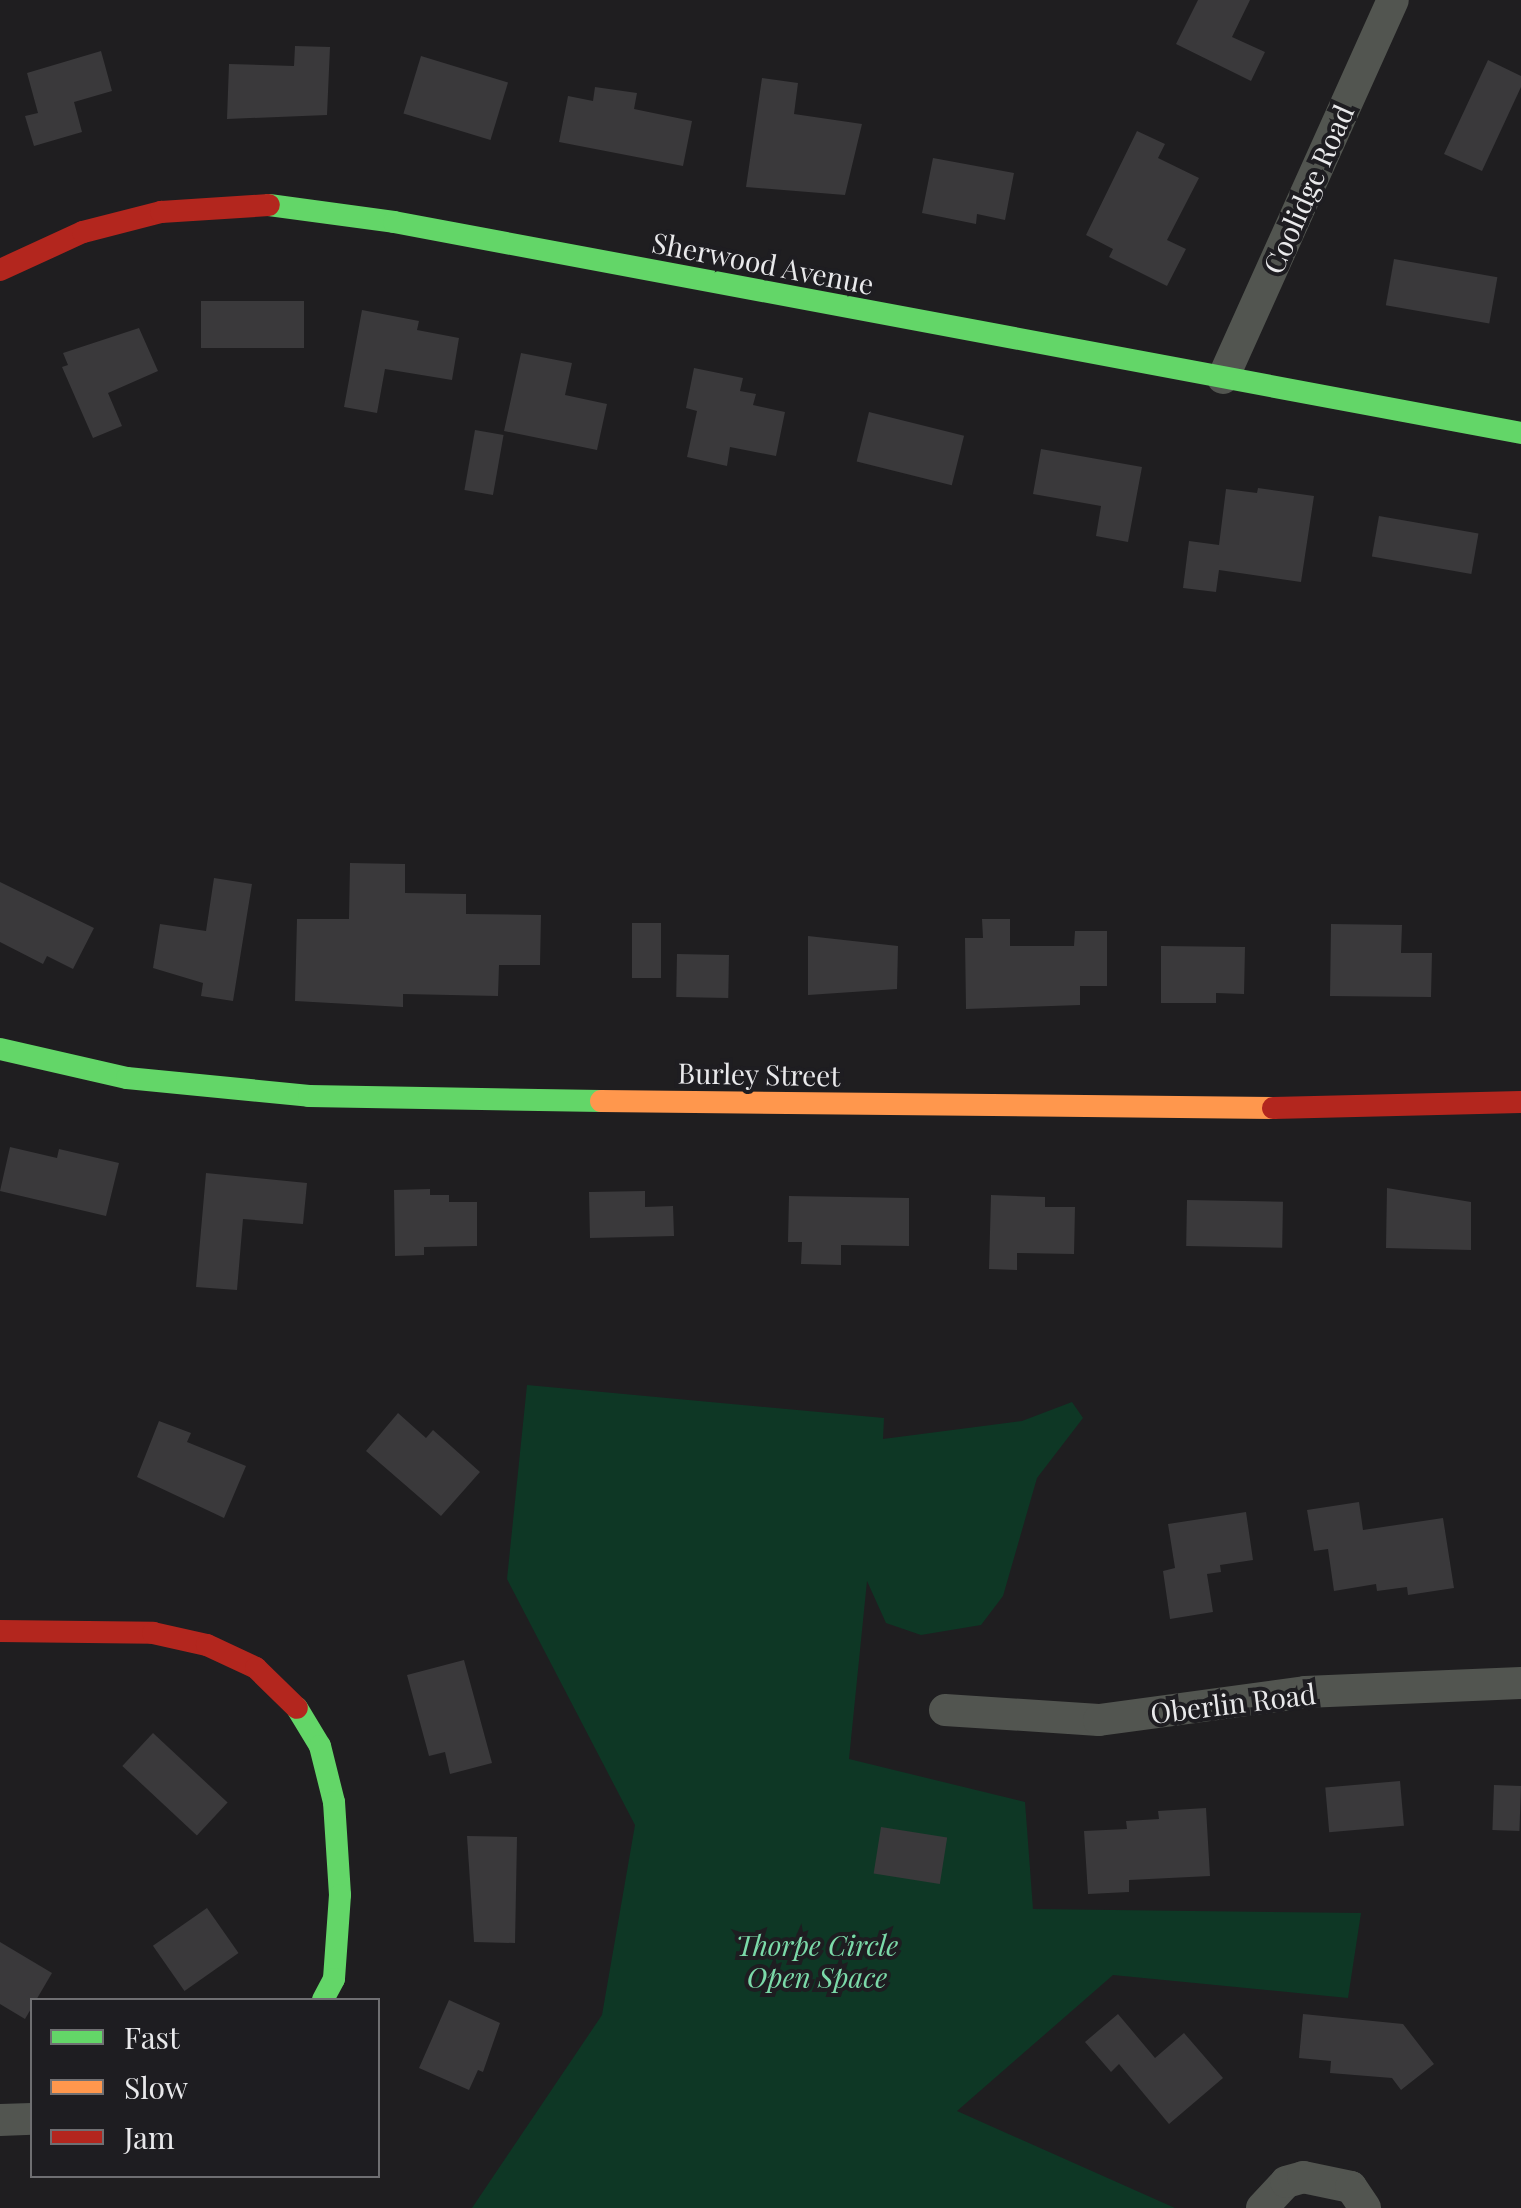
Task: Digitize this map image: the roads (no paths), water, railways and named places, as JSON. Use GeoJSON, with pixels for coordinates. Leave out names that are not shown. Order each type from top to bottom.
{"type":"FeatureCollection","features":[{"type":"Feature","properties":{"kind":"street","name":"Coolidge Road"},"geometry":{"type":"LineString","coordinates":[[1223,378],[1393,0]]}},
{"type":"Feature","properties":{"kind":"street","name":"Sherwood Avenue"},"geometry":{"type":"LineString","coordinates":[[0,270],[83,232],[161,212],[258,204],[394,222],[1521,432]]}},
{"type":"Feature","properties":{"kind":"street","name":"Burley Street"},"geometry":{"type":"LineString","coordinates":[[0,1050],[127,1078],[309,1096],[1161,1110],[1521,1102]]}},
{"type":"Feature","properties":{"kind":"street"},"geometry":{"type":"LineString","coordinates":[[0,1631],[152,1633],[207,1645],[256,1668],[295,1704],[320,1746],[334,1802],[340,1894],[334,1979],[324,1998]]}},
{"type":"Feature","properties":{"kind":"street","name":"Oberlin Road"},"geometry":{"type":"LineString","coordinates":[[945,1710],[1099,1720],[1305,1692],[1521,1684]]}},
{"type":"Feature","properties":{"kind":"street"},"geometry":{"type":"LineString","coordinates":[[0,2120],[30,2119]]}},
{"type":"Feature","properties":{"kind":"street"},"geometry":{"type":"LineString","coordinates":[[1262,2208],[1286,2182],[1303,2177],[1352,2187],[1365,2208]]}},
{"type":"Feature","properties":{"kind":"park label","name":"Thorpe Circle Open Space"},"geometry":{"type":"Point","coordinates":[817,1961]}}]}
